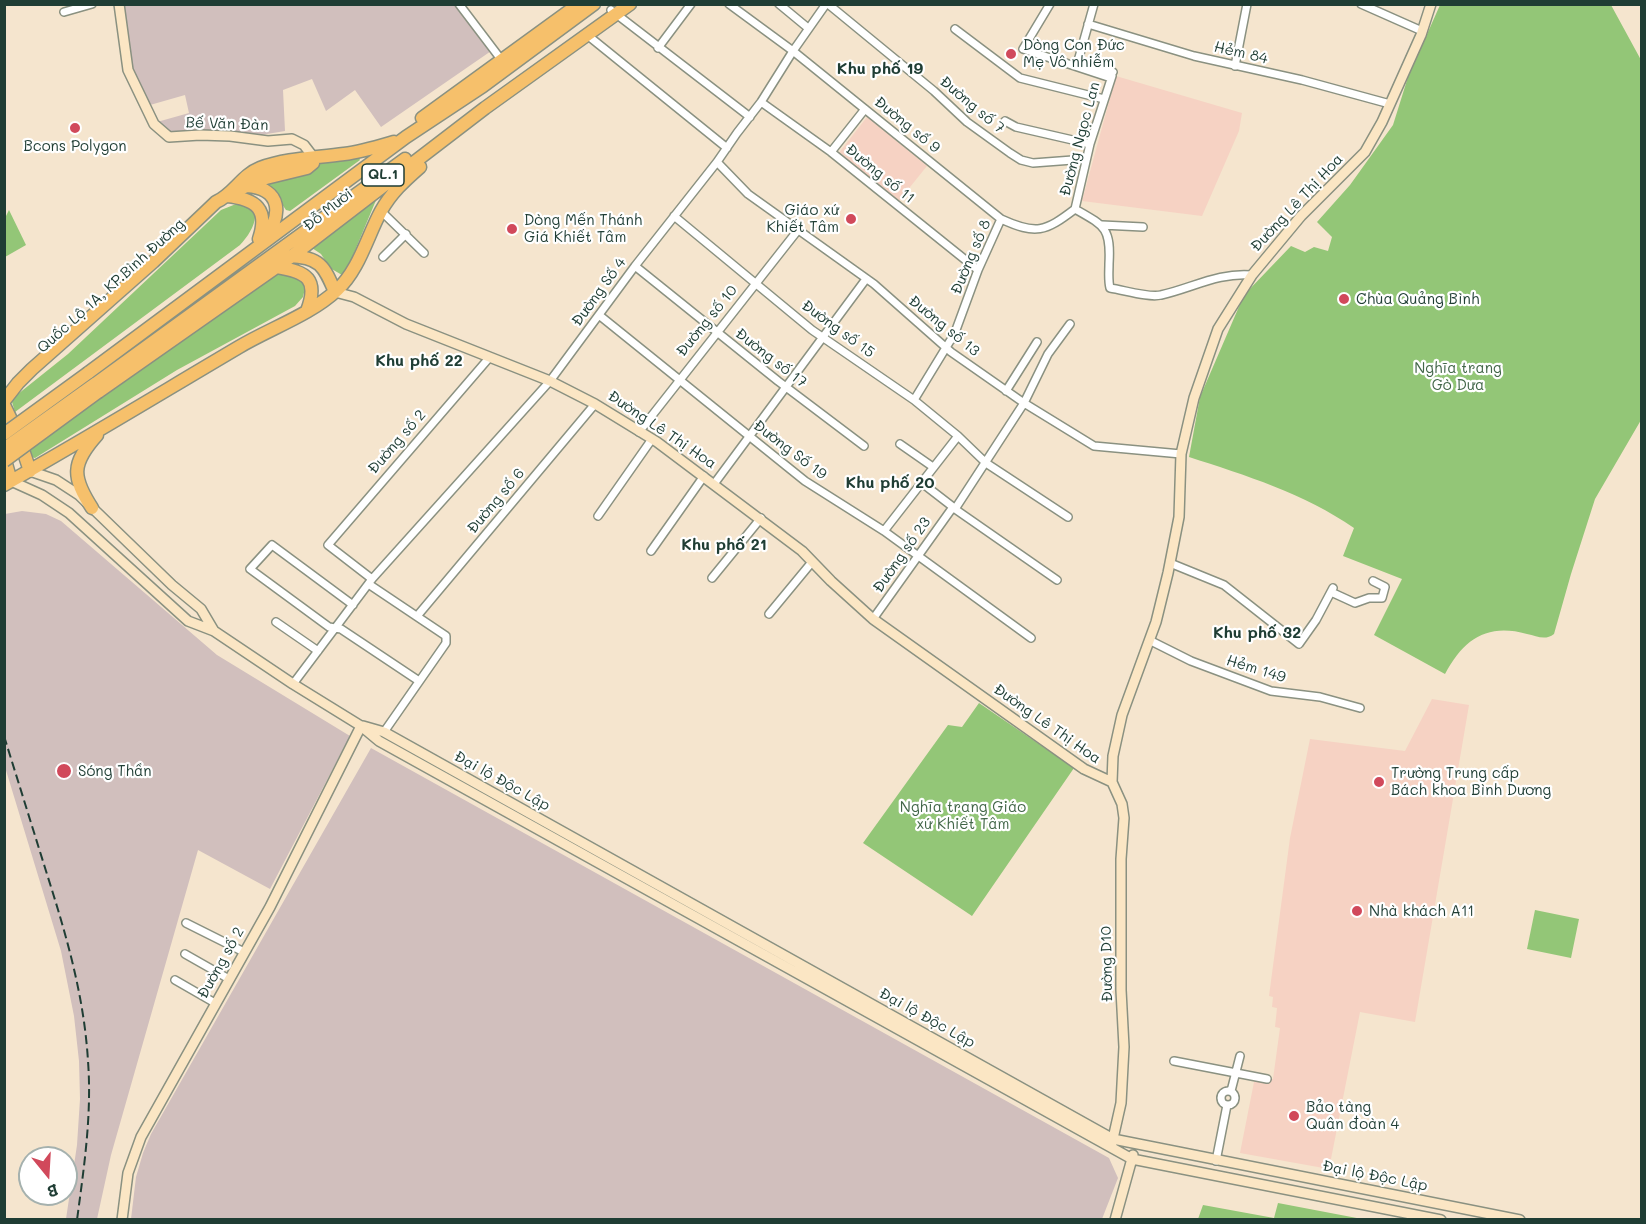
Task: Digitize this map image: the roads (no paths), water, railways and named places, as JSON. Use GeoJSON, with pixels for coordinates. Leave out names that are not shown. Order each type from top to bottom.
{"type":"FeatureCollection","features":[{"type":"Feature","properties":{"kind":"highway","name":"Đỗ Mười"},"geometry":{"type":"LineString","coordinates":[[91,379],[257,244],[406,137],[483,87],[504,64],[579,4]]}},
{"type":"Feature","properties":{"kind":"highway","name":"Đỗ Mười"},"geometry":{"type":"LineString","coordinates":[[257,244],[270,231],[386,144],[594,4]]}},
{"type":"Feature","properties":{"kind":"highway","name":"Đỗ Mười"},"geometry":{"type":"LineString","coordinates":[[292,256],[615,10],[630,4]]}},
{"type":"Feature","properties":{"kind":"highway","name":"Đỗ Mười"},"geometry":{"type":"LineString","coordinates":[[91,379],[275,261],[493,94],[586,34]]}},
{"type":"Feature","properties":{"kind":"highway"},"geometry":{"type":"LineString","coordinates":[[4,459],[8,483],[252,340],[307,311],[334,292],[344,284],[381,211],[396,189],[478,117],[493,94]]}},
{"type":"Feature","properties":{"kind":"highway"},"geometry":{"type":"LineString","coordinates":[[224,197],[241,180],[260,168],[288,160],[355,152],[406,137]]}},
{"type":"Feature","properties":{"kind":"highway"},"geometry":{"type":"LineString","coordinates":[[30,471],[4,403],[18,383],[216,202],[245,186],[266,178],[307,168],[313,163],[314,158]]}},
{"type":"Feature","properties":{"kind":"highway"},"geometry":{"type":"LineString","coordinates":[[245,186],[260,188],[273,199],[277,210],[276,220],[270,231]]}},
{"type":"Feature","properties":{"kind":"highway"},"geometry":{"type":"LineString","coordinates":[[224,197],[245,198],[258,208],[263,222],[257,244]]}},
{"type":"Feature","properties":{"kind":"highway"},"geometry":{"type":"LineString","coordinates":[[275,261],[292,256],[305,256],[319,262],[327,272],[334,292]]}},
{"type":"Feature","properties":{"kind":"highway"},"geometry":{"type":"LineString","coordinates":[[275,261],[298,272],[310,282],[313,291],[307,311]]}},
{"type":"Feature","properties":{"kind":"highway","name":"QL.1"},"geometry":{"type":"LineString","coordinates":[[4,424],[91,379]]}},
{"type":"Feature","properties":{"kind":"highway","name":"QL.1"},"geometry":{"type":"LineString","coordinates":[[4,434],[91,379]]}},
{"type":"Feature","properties":{"kind":"highway","name":"QL.1"},"geometry":{"type":"LineString","coordinates":[[4,449],[91,379]]}},
{"type":"Feature","properties":{"kind":"highway","name":"QL.1"},"geometry":{"type":"LineString","coordinates":[[4,459],[91,379]]}},
{"type":"Feature","properties":{"kind":"highway"},"geometry":{"type":"LineString","coordinates":[[92,508],[79,487],[78,462],[103,427]]}},
{"type":"Feature","properties":{"kind":"main road","name":"Bế Văn Đàn"},"geometry":{"type":"LineString","coordinates":[[119,4],[129,70],[154,123],[170,138],[200,135],[268,141],[292,139],[304,145],[314,158]]}},
{"type":"Feature","properties":{"kind":"main road","name":"Đường Lê Thị Hoa"},"geometry":{"type":"LineString","coordinates":[[334,292],[354,297],[406,324],[550,381],[595,404],[652,439],[761,518],[802,551],[873,619],[1084,770],[1112,782],[1113,756],[1122,715],[1156,622],[1170,563],[1179,517],[1180,454],[1194,398],[1218,329],[1252,275],[1301,216],[1365,152],[1382,122],[1422,31],[1431,4]]}},
{"type":"Feature","properties":{"kind":"main road","name":"Đại lộ Độc Lập"},"geometry":{"type":"LineString","coordinates":[[30,471],[64,484],[92,508],[172,585],[201,609],[214,631]]}},
{"type":"Feature","properties":{"kind":"main road","name":"Đại lộ Độc Lập"},"geometry":{"type":"LineString","coordinates":[[8,483],[42,495],[62,507],[188,621],[214,631],[361,726],[378,741],[1112,1144],[1136,1145],[1520,1220]]}},
{"type":"Feature","properties":{"kind":"main road","name":"Đại lộ Độc Lập"},"geometry":{"type":"LineString","coordinates":[[361,726],[384,732],[1112,1144],[1132,1159],[1441,1220]]}},
{"type":"Feature","properties":{"kind":"main road","name":"Đường số 2"},"geometry":{"type":"LineString","coordinates":[[122,1220],[128,1173],[141,1137],[270,907],[361,726]]}},
{"type":"Feature","properties":{"kind":"main road","name":"Đường D10"},"geometry":{"type":"LineString","coordinates":[[1112,782],[1122,804],[1124,818],[1121,955],[1124,1047],[1121,1103],[1112,1144]]}},
{"type":"Feature","properties":{"kind":"main road"},"geometry":{"type":"LineString","coordinates":[[1115,1220],[1136,1145]]}},
{"type":"Feature","properties":{"kind":"street"},"geometry":{"type":"LineString","coordinates":[[64,12],[92,4]]}},
{"type":"Feature","properties":{"kind":"street"},"geometry":{"type":"LineString","coordinates":[[459,4],[504,64]]}},
{"type":"Feature","properties":{"kind":"street"},"geometry":{"type":"LineString","coordinates":[[658,48],[691,4]]}},
{"type":"Feature","properties":{"kind":"street","name":"Đường số 9"},"geometry":{"type":"LineString","coordinates":[[729,4],[793,51],[1001,219],[1019,228],[1038,230],[1058,222],[1075,209]]}},
{"type":"Feature","properties":{"kind":"street"},"geometry":{"type":"LineString","coordinates":[[779,4],[808,28]]}},
{"type":"Feature","properties":{"kind":"street","name":"Đường Số 4"},"geometry":{"type":"LineString","coordinates":[[293,684],[371,582],[550,381],[635,266],[717,162],[761,102],[808,28],[827,4]]}},
{"type":"Feature","properties":{"kind":"street","name":"Đường số 7"},"geometry":{"type":"LineString","coordinates":[[827,4],[934,91],[967,122],[1021,160],[1033,163],[1086,159]]}},
{"type":"Feature","properties":{"kind":"street"},"geometry":{"type":"LineString","coordinates":[[1050,4],[1023,49],[1112,76]]}},
{"type":"Feature","properties":{"kind":"street"},"geometry":{"type":"LineString","coordinates":[[1094,4],[1078,61],[1112,76]]}},
{"type":"Feature","properties":{"kind":"street"},"geometry":{"type":"LineString","coordinates":[[1234,66],[1247,4]]}},
{"type":"Feature","properties":{"kind":"street"},"geometry":{"type":"LineString","coordinates":[[1362,4],[1422,31]]}},
{"type":"Feature","properties":{"kind":"street"},"geometry":{"type":"LineString","coordinates":[[615,10],[658,48],[750,117]]}},
{"type":"Feature","properties":{"kind":"street","name":"Hẻm 84"},"geometry":{"type":"LineString","coordinates":[[1088,24],[1234,66],[1302,80],[1390,104]]}},
{"type":"Feature","properties":{"kind":"street"},"geometry":{"type":"LineString","coordinates":[[955,29],[1020,78],[1104,99]]}},
{"type":"Feature","properties":{"kind":"street"},"geometry":{"type":"LineString","coordinates":[[586,34],[727,148]]}},
{"type":"Feature","properties":{"kind":"street","name":"Đường Ngọc Lan"},"geometry":{"type":"LineString","coordinates":[[1075,209],[1090,144],[1112,76]]}},
{"type":"Feature","properties":{"kind":"street","name":"Đường số 11"},"geometry":{"type":"LineString","coordinates":[[761,102],[831,152],[978,270]]}},
{"type":"Feature","properties":{"kind":"street"},"geometry":{"type":"LineString","coordinates":[[831,152],[865,109]]}},
{"type":"Feature","properties":{"kind":"street"},"geometry":{"type":"LineString","coordinates":[[1005,121],[1016,127],[1090,144]]}},
{"type":"Feature","properties":{"kind":"street","name":"Đường số 13"},"geometry":{"type":"LineString","coordinates":[[717,162],[748,194],[866,279],[946,348],[1023,403],[1094,446],[1180,454]]}},
{"type":"Feature","properties":{"kind":"street"},"geometry":{"type":"LineString","coordinates":[[1075,209],[1102,225],[1143,227]]}},
{"type":"Feature","properties":{"kind":"street"},"geometry":{"type":"LineString","coordinates":[[381,211],[424,253]]}},
{"type":"Feature","properties":{"kind":"street","name":"Đường số 15"},"geometry":{"type":"LineString","coordinates":[[674,216],[823,337],[914,400],[958,436],[986,463]]}},
{"type":"Feature","properties":{"kind":"street","name":"Đường số 8"},"geometry":{"type":"LineString","coordinates":[[914,400],[953,338],[978,270],[1001,219]]}},
{"type":"Feature","properties":{"kind":"street"},"geometry":{"type":"LineString","coordinates":[[1102,225],[1110,245],[1110,288],[1159,296],[1225,276],[1252,275]]}},
{"type":"Feature","properties":{"kind":"street","name":"Đường số 10"},"geometry":{"type":"LineString","coordinates":[[639,432],[798,230]]}},
{"type":"Feature","properties":{"kind":"street"},"geometry":{"type":"LineString","coordinates":[[383,257],[406,234]]}},
{"type":"Feature","properties":{"kind":"street","name":"Đường số 17"},"geometry":{"type":"LineString","coordinates":[[635,266],[786,387],[864,446]]}},
{"type":"Feature","properties":{"kind":"street"},"geometry":{"type":"LineString","coordinates":[[714,484],[866,279]]}},
{"type":"Feature","properties":{"kind":"street","name":"Đường Số 19"},"geometry":{"type":"LineString","coordinates":[[599,315],[805,481],[919,555],[1031,638]]}},
{"type":"Feature","properties":{"kind":"street","name":"Đường số 23"},"geometry":{"type":"LineString","coordinates":[[873,619],[986,463],[1023,403],[1048,354],[1070,324]]}},
{"type":"Feature","properties":{"kind":"street"},"geometry":{"type":"LineString","coordinates":[[1006,391],[1037,342]]}},
{"type":"Feature","properties":{"kind":"street","name":"Đường số 2"},"geometry":{"type":"LineString","coordinates":[[371,582],[328,545],[489,358]]}},
{"type":"Feature","properties":{"kind":"street","name":"Đường số 6"},"geometry":{"type":"LineString","coordinates":[[418,615],[595,404]]}},
{"type":"Feature","properties":{"kind":"street"},"geometry":{"type":"LineString","coordinates":[[884,531],[958,436]]}},
{"type":"Feature","properties":{"kind":"street"},"geometry":{"type":"LineString","coordinates":[[598,516],[652,439]]}},
{"type":"Feature","properties":{"kind":"street"},"geometry":{"type":"LineString","coordinates":[[900,444],[933,468]]}},
{"type":"Feature","properties":{"kind":"street"},"geometry":{"type":"LineString","coordinates":[[986,463],[1068,518]]}},
{"type":"Feature","properties":{"kind":"street"},"geometry":{"type":"LineString","coordinates":[[651,551],[704,476]]}},
{"type":"Feature","properties":{"kind":"street"},"geometry":{"type":"LineString","coordinates":[[922,483],[1057,580]]}},
{"type":"Feature","properties":{"kind":"street"},"geometry":{"type":"LineString","coordinates":[[712,578],[761,518]]}},
{"type":"Feature","properties":{"kind":"street"},"geometry":{"type":"LineString","coordinates":[[353,605],[272,545],[250,569],[329,627],[341,629],[419,681]]}},
{"type":"Feature","properties":{"kind":"street"},"geometry":{"type":"LineString","coordinates":[[769,614],[812,562]]}},
{"type":"Feature","properties":{"kind":"street"},"geometry":{"type":"LineString","coordinates":[[1170,563],[1224,585],[1299,644],[1316,620],[1332,590],[1355,603],[1370,598],[1382,598],[1385,587],[1373,581]]}},
{"type":"Feature","properties":{"kind":"street"},"geometry":{"type":"LineString","coordinates":[[371,582],[446,636],[446,643],[384,732]]}},
{"type":"Feature","properties":{"kind":"street"},"geometry":{"type":"LineString","coordinates":[[276,622],[318,651]]}},
{"type":"Feature","properties":{"kind":"street","name":"Hẻm 149"},"geometry":{"type":"LineString","coordinates":[[1149,640],[1191,661],[1271,690],[1320,697],[1360,708]]}},
{"type":"Feature","properties":{"kind":"street"},"geometry":{"type":"LineString","coordinates":[[186,923],[244,951]]}},
{"type":"Feature","properties":{"kind":"street"},"geometry":{"type":"LineString","coordinates":[[186,954],[229,979]]}},
{"type":"Feature","properties":{"kind":"street"},"geometry":{"type":"LineString","coordinates":[[175,980],[215,1004]]}},
{"type":"Feature","properties":{"kind":"street"},"geometry":{"type":"LineString","coordinates":[[1216,1161],[1227,1105],[1234,1101],[1235,1096],[1232,1092],[1240,1056]]}},
{"type":"Feature","properties":{"kind":"street"},"geometry":{"type":"LineString","coordinates":[[1174,1061],[1267,1079]]}},
{"type":"Feature","properties":{"kind":"railway"},"geometry":{"type":"LineString","coordinates":[[4,736],[60,918],[83,1012],[89,1101],[87,1141],[77,1220]]}},
{"type":"Feature","properties":{"kind":"place","name":"Dòng Con Đức Mẹ Vô nhiễm"},"geometry":{"type":"Point","coordinates":[1011,54]}},
{"type":"Feature","properties":{"kind":"place","name":"Bcons Polygon"},"geometry":{"type":"Point","coordinates":[75,128]}},
{"type":"Feature","properties":{"kind":"place","name":"Giáo xứ Khiết Tâm"},"geometry":{"type":"Point","coordinates":[851,219]}},
{"type":"Feature","properties":{"kind":"place","name":"Dòng Mến Thánh Giá Khiết Tâm"},"geometry":{"type":"Point","coordinates":[512,229]}},
{"type":"Feature","properties":{"kind":"place","name":"Chùa Quảng Bình"},"geometry":{"type":"Point","coordinates":[1344,299]}},
{"type":"Feature","properties":{"kind":"place","name":"Sóng Thần"},"geometry":{"type":"Point","coordinates":[64,771]}},
{"type":"Feature","properties":{"kind":"place","name":"Trường Trung cấp Bách khoa Bình Dương"},"geometry":{"type":"Point","coordinates":[1379,782]}},
{"type":"Feature","properties":{"kind":"place","name":"Nhà khách A11"},"geometry":{"type":"Point","coordinates":[1357,911]}},
{"type":"Feature","properties":{"kind":"place","name":"Bảo tàng Quân đoàn 4"},"geometry":{"type":"Point","coordinates":[1294,1116]}},
{"type":"Feature","properties":{"kind":"district","name":"Khu phố 19"},"geometry":{"type":"Point","coordinates":[880,69]}},
{"type":"Feature","properties":{"kind":"district","name":"Khu phố 22"},"geometry":{"type":"Point","coordinates":[419,361]}},
{"type":"Feature","properties":{"kind":"district","name":"Khu phố 20"},"geometry":{"type":"Point","coordinates":[890,483]}},
{"type":"Feature","properties":{"kind":"district","name":"Khu phố 21"},"geometry":{"type":"Point","coordinates":[724,545]}},
{"type":"Feature","properties":{"kind":"district","name":"Khu phố 32"},"geometry":{"type":"Point","coordinates":[1257,633]}},
{"type":"Feature","properties":{"kind":"park label","name":"Nghĩa trang Gò Dưa"},"geometry":{"type":"Point","coordinates":[1458,376]}},
{"type":"Feature","properties":{"kind":"park label","name":"Nghĩa trang Giáo xứ Khiết Tâm"},"geometry":{"type":"Point","coordinates":[963,816]}}]}
